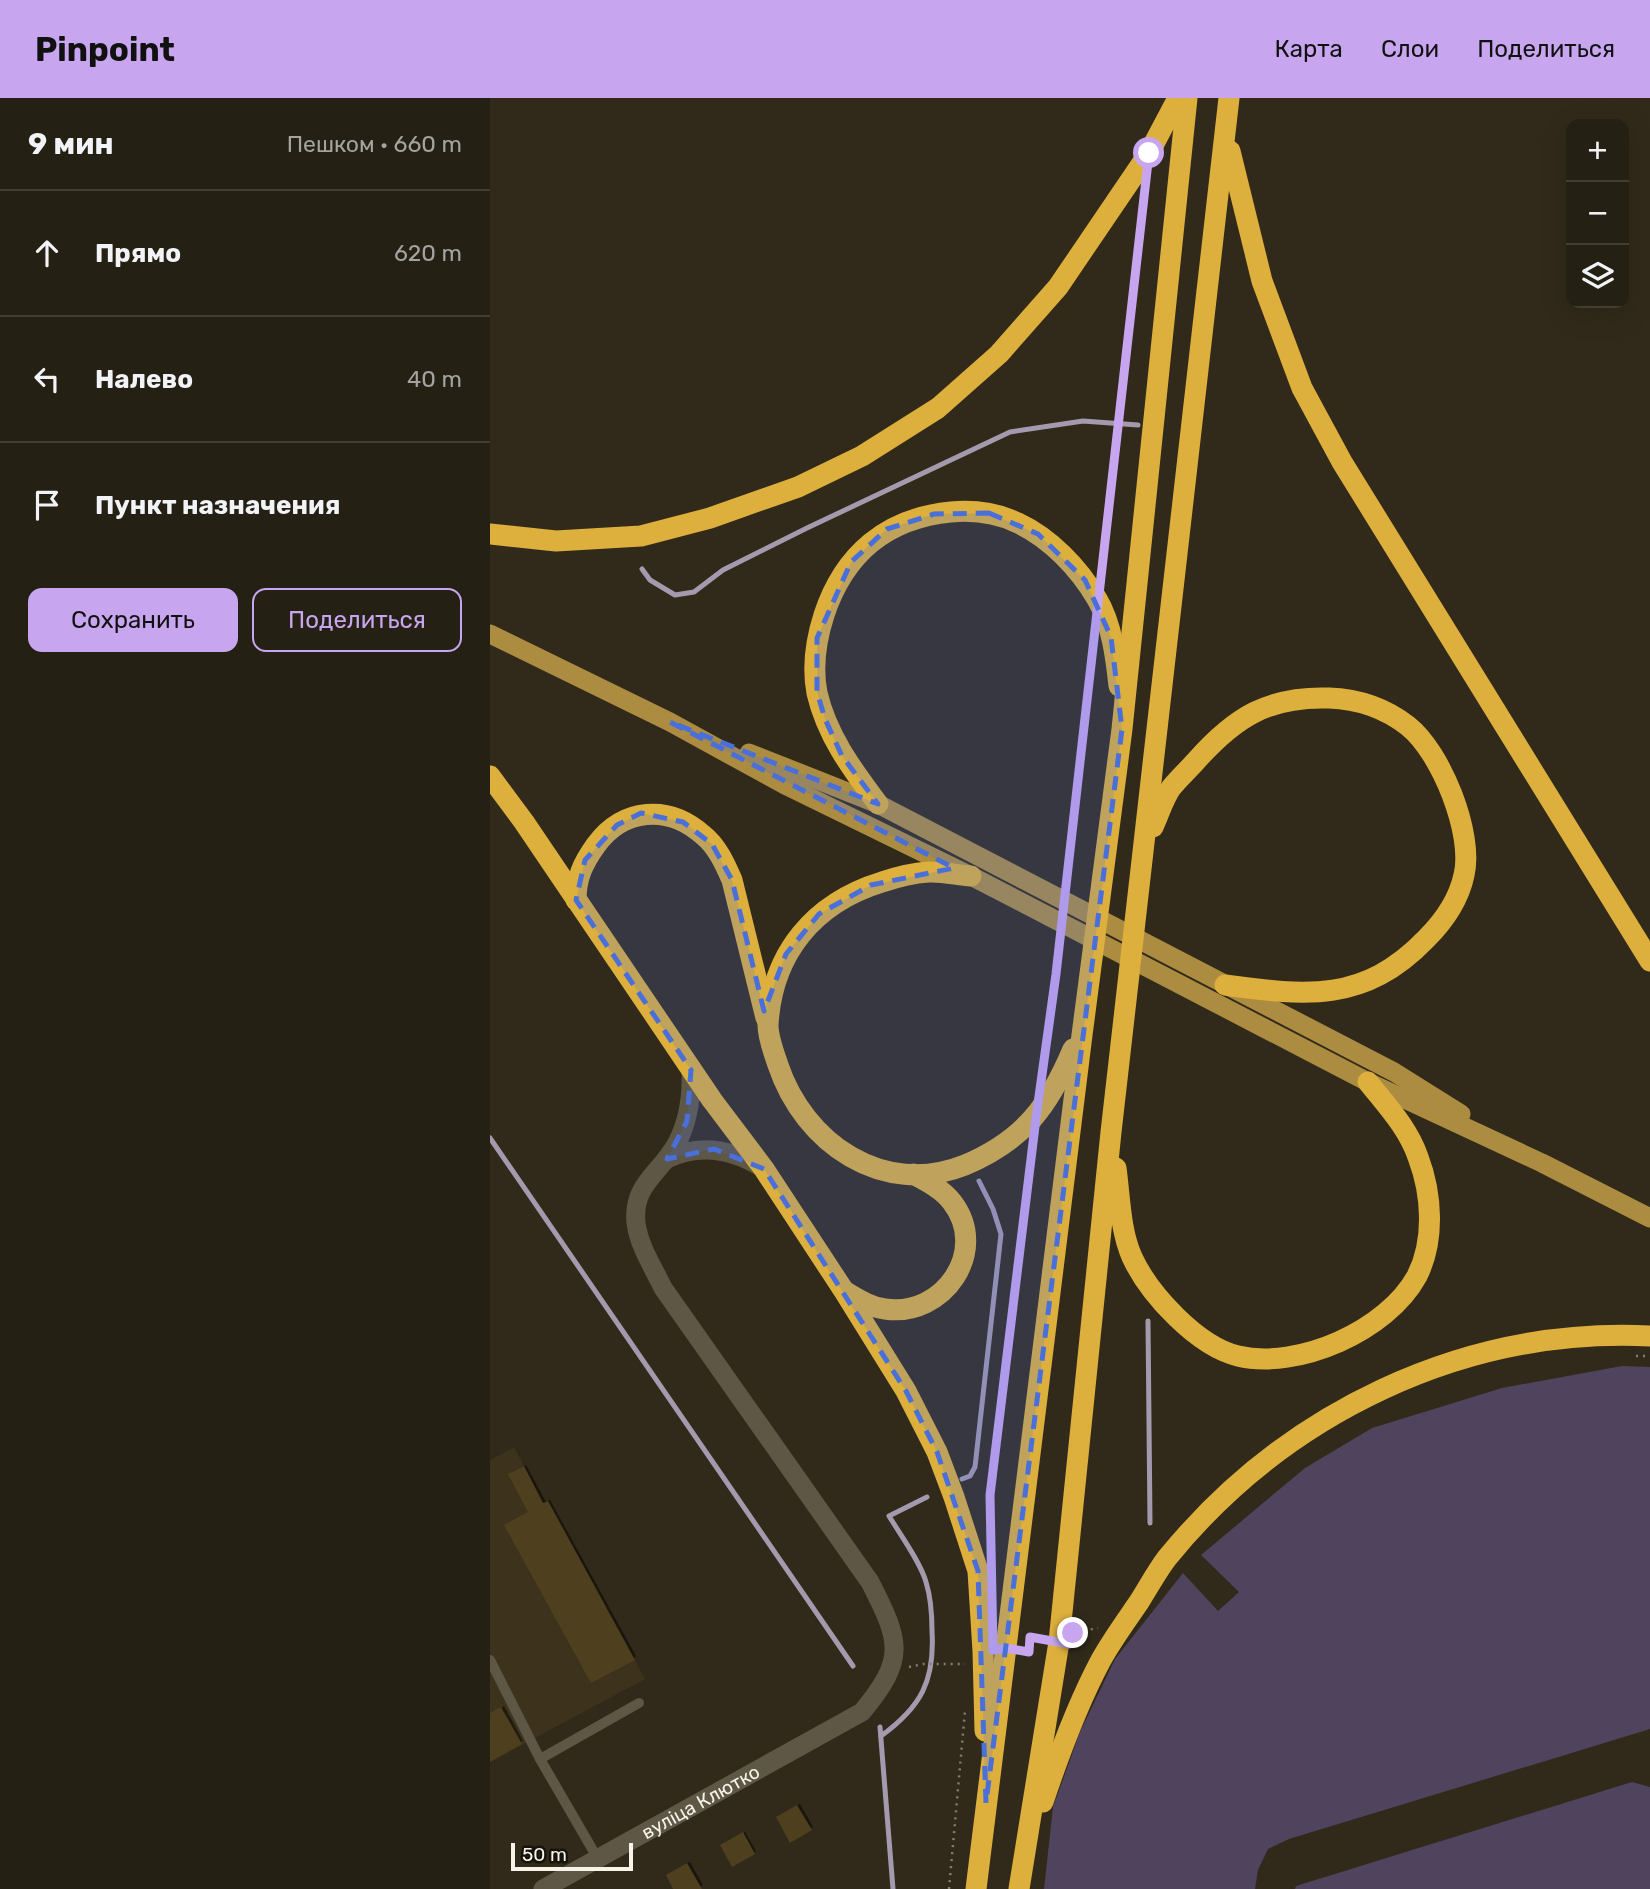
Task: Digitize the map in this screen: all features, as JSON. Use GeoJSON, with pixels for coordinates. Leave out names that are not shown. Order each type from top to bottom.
{"type":"FeatureCollection","features":[{"type":"Feature","properties":{"kind":"highway"},"geometry":{"type":"LineString","coordinates":[[490,534],[556,541],[629,537],[710,519],[798,487],[862,456],[905,429],[938,408],[999,354],[1058,288],[1149,153],[1178,98]]}},
{"type":"Feature","properties":{"kind":"highway"},"geometry":{"type":"LineString","coordinates":[[976,1889],[1122,729],[1186,98]]}},
{"type":"Feature","properties":{"kind":"highway"},"geometry":{"type":"LineString","coordinates":[[1019,1889],[1059,1642],[1111,1132],[1230,98]]}},
{"type":"Feature","properties":{"kind":"highway"},"geometry":{"type":"LineString","coordinates":[[1227,135],[1262,281],[1302,388],[1348,472],[1650,961]]}},
{"type":"Feature","properties":{"kind":"highway"},"geometry":{"type":"LineString","coordinates":[[877,804],[842,756],[831,732],[817,692],[817,638],[827,606],[851,562],[887,529],[910,519],[934,513],[989,513],[1017,522],[1038,534],[1062,555],[1085,580],[1099,601],[1115,659],[1122,729]]}},
{"type":"Feature","properties":{"kind":"highway"},"geometry":{"type":"LineString","coordinates":[[1146,841],[1171,789],[1204,752],[1226,729],[1248,714],[1278,702],[1301,698],[1350,699],[1381,709],[1409,727],[1427,748],[1444,778],[1465,841],[1464,875],[1449,911],[1406,959],[1380,977],[1343,989],[1277,992],[1225,985]]}},
{"type":"Feature","properties":{"kind":"highway"},"geometry":{"type":"LineString","coordinates":[[490,776],[691,1070],[764,1169],[906,1391],[937,1452],[978,1571],[983,1651],[986,1803]]}},
{"type":"Feature","properties":{"kind":"highway"},"geometry":{"type":"LineString","coordinates":[[576,900],[576,882],[585,860],[602,837],[629,818],[641,813],[656,814],[683,822],[702,834],[725,863],[732,880],[776,1058],[791,1099],[809,1123],[830,1144],[869,1167],[913,1174],[941,1173],[982,1157],[1036,1118],[1049,1100],[1064,1070],[1083,1024]]}},
{"type":"Feature","properties":{"kind":"highway"},"geometry":{"type":"LineString","coordinates":[[768,1027],[775,983],[786,954],[818,914],[846,896],[901,876],[929,872],[971,876]]}},
{"type":"Feature","properties":{"kind":"highway"},"geometry":{"type":"LineString","coordinates":[[1111,1132],[1125,1236],[1132,1256],[1146,1281],[1176,1316],[1212,1345],[1236,1356],[1263,1360],[1285,1359],[1331,1346],[1382,1315],[1402,1296],[1416,1277],[1426,1254],[1430,1228],[1428,1196],[1418,1157],[1404,1126],[1368,1082]]}},
{"type":"Feature","properties":{"kind":"highway"},"geometry":{"type":"LineString","coordinates":[[844,1291],[866,1304],[886,1309],[906,1309],[929,1302],[947,1288],[959,1273],[967,1236],[962,1217],[952,1202],[936,1187],[913,1174]]}},
{"type":"Feature","properties":{"kind":"highway"},"geometry":{"type":"LineString","coordinates":[[1023,1864],[1060,1752],[1102,1660],[1167,1559],[1237,1484],[1307,1430],[1388,1385],[1483,1353],[1542,1340],[1606,1334],[1650,1336]]}},
{"type":"Feature","properties":{"kind":"main road"},"geometry":{"type":"LineString","coordinates":[[490,634],[670,722],[785,785],[971,876],[1368,1082],[1542,1163],[1650,1218]]}},
{"type":"Feature","properties":{"kind":"main road"},"geometry":{"type":"LineString","coordinates":[[670,722],[877,804],[1394,1072],[1542,1163]]}},
{"type":"Feature","properties":{"kind":"street","name":"вуліца Клютко"},"geometry":{"type":"LineString","coordinates":[[543,1889],[862,1712],[891,1671],[895,1649],[890,1621],[870,1581],[663,1288],[645,1253],[636,1224],[637,1202],[647,1179],[667,1158],[687,1121],[691,1099],[691,1070]]}},
{"type":"Feature","properties":{"kind":"street"},"geometry":{"type":"LineString","coordinates":[[667,1158],[682,1151],[713,1149],[746,1157],[764,1169]]}},
{"type":"Feature","properties":{"kind":"lane"},"geometry":{"type":"LineString","coordinates":[[490,1660],[540,1759],[598,1859]]}},
{"type":"Feature","properties":{"kind":"lane"},"geometry":{"type":"LineString","coordinates":[[540,1759],[639,1703]]}},
{"type":"Feature","properties":{"kind":"path"},"geometry":{"type":"LineString","coordinates":[[1099,601],[1145,194]]}},
{"type":"Feature","properties":{"kind":"path"},"geometry":{"type":"LineString","coordinates":[[1066,891],[1094,643]]}},
{"type":"Feature","properties":{"kind":"path"},"geometry":{"type":"LineString","coordinates":[[1043,1066],[1061,933]]}},
{"type":"Feature","properties":{"kind":"path"},"geometry":{"type":"LineString","coordinates":[[992,1550],[990,1495],[1036,1118]]}},
{"type":"Feature","properties":{"kind":"path"},"geometry":{"type":"LineString","coordinates":[[1625,1356],[1650,1356]]}},
{"type":"Feature","properties":{"kind":"path"},"geometry":{"type":"LineString","coordinates":[[1006,1648],[1029,1652],[1030,1637],[1069,1644],[1073,1633],[1126,1622]]}},
{"type":"Feature","properties":{"kind":"path"},"geometry":{"type":"LineString","coordinates":[[923,1664],[965,1664],[965,1674]]}},
{"type":"Feature","properties":{"kind":"path"},"geometry":{"type":"LineString","coordinates":[[949,1889],[965,1706]]}},
{"type":"Feature","properties":{"kind":"highlighted area"},"geometry":{"type":"Polygon","coordinates":[[[989,513],[1038,534],[1085,580],[1111,637],[1122,729],[986,1803],[978,1571],[937,1452],[906,1391],[764,1169],[714,1149],[667,1159],[687,1121],[691,1070],[576,900],[585,860],[617,825],[641,813],[683,822],[712,844],[732,880],[764,1011],[786,954],[819,914],[871,885],[954,868],[670,722],[878,804],[842,756],[825,719],[817,692],[817,638],[851,562],[887,529],[934,514],[989,513]]]}},
{"type":"Feature","properties":{"kind":"shaded area"},"geometry":{"type":"Polygon","coordinates":[[[1622,1366],[1650,1367],[1650,1729],[1289,1839],[1268,1849],[1258,1870],[1255,1889],[1044,1889],[1053,1807],[1080,1732],[1115,1659],[1183,1573],[1218,1611],[1239,1592],[1201,1555],[1305,1468],[1372,1428],[1502,1388],[1622,1366]]]}},
{"type":"Feature","properties":{"kind":"shaded area"},"geometry":{"type":"Polygon","coordinates":[[[514,1447],[543,1503],[548,1501],[645,1679],[490,1762],[490,1460],[514,1447]]]}},
{"type":"Feature","properties":{"kind":"shaded area"},"geometry":{"type":"Polygon","coordinates":[[[1632,1782],[1650,1787],[1650,1889],[1295,1889],[1296,1886],[1632,1782]]]}},
{"type":"Feature","properties":{"kind":"building"},"geometry":{"type":"Polygon","coordinates":[[[524,1466],[543,1503],[548,1501],[635,1660],[591,1683],[504,1525],[528,1512],[508,1474],[524,1466]]]}},
{"type":"Feature","properties":{"kind":"building"},"geometry":{"type":"Polygon","coordinates":[[[501,1707],[522,1744],[490,1762],[490,1713],[501,1707]]]}},
{"type":"Feature","properties":{"kind":"building"},"geometry":{"type":"Polygon","coordinates":[[[797,1805],[812,1830],[790,1843],[776,1817],[797,1805]]]}},
{"type":"Feature","properties":{"kind":"building"},"geometry":{"type":"Polygon","coordinates":[[[743,1832],[755,1854],[732,1867],[720,1845],[743,1832]]]}},
{"type":"Feature","properties":{"kind":"building"},"geometry":{"type":"Polygon","coordinates":[[[687,1863],[702,1889],[673,1889],[666,1875],[687,1863]]]}},
{"type":"Feature","properties":{"kind":"waterway"},"geometry":{"type":"LineString","coordinates":[[642,569],[650,580],[675,595],[694,592],[723,570],[1010,432],[1083,421],[1138,425]]}},
{"type":"Feature","properties":{"kind":"waterway"},"geometry":{"type":"LineString","coordinates":[[490,1138],[853,1666]]}},
{"type":"Feature","properties":{"kind":"waterway"},"geometry":{"type":"LineString","coordinates":[[962,1479],[970,1476],[975,1467],[1001,1234],[993,1209],[979,1181]]}},
{"type":"Feature","properties":{"kind":"waterway"},"geometry":{"type":"LineString","coordinates":[[1148,1321],[1150,1523]]}},
{"type":"Feature","properties":{"kind":"waterway"},"geometry":{"type":"LineString","coordinates":[[881,1736],[916,1703],[928,1679],[931,1664],[931,1613],[926,1582],[915,1558],[889,1516],[927,1497]]}},
{"type":"Feature","properties":{"kind":"waterway"},"geometry":{"type":"LineString","coordinates":[[880,1727],[893,1889]]}},
{"type":"Feature","properties":{"kind":"route"},"geometry":{"type":"LineString","coordinates":[[1073,1633],[1069,1644],[1030,1637],[1029,1652],[1006,1648],[993,1650],[990,1495],[1056,974],[1149,153]]}}]}
